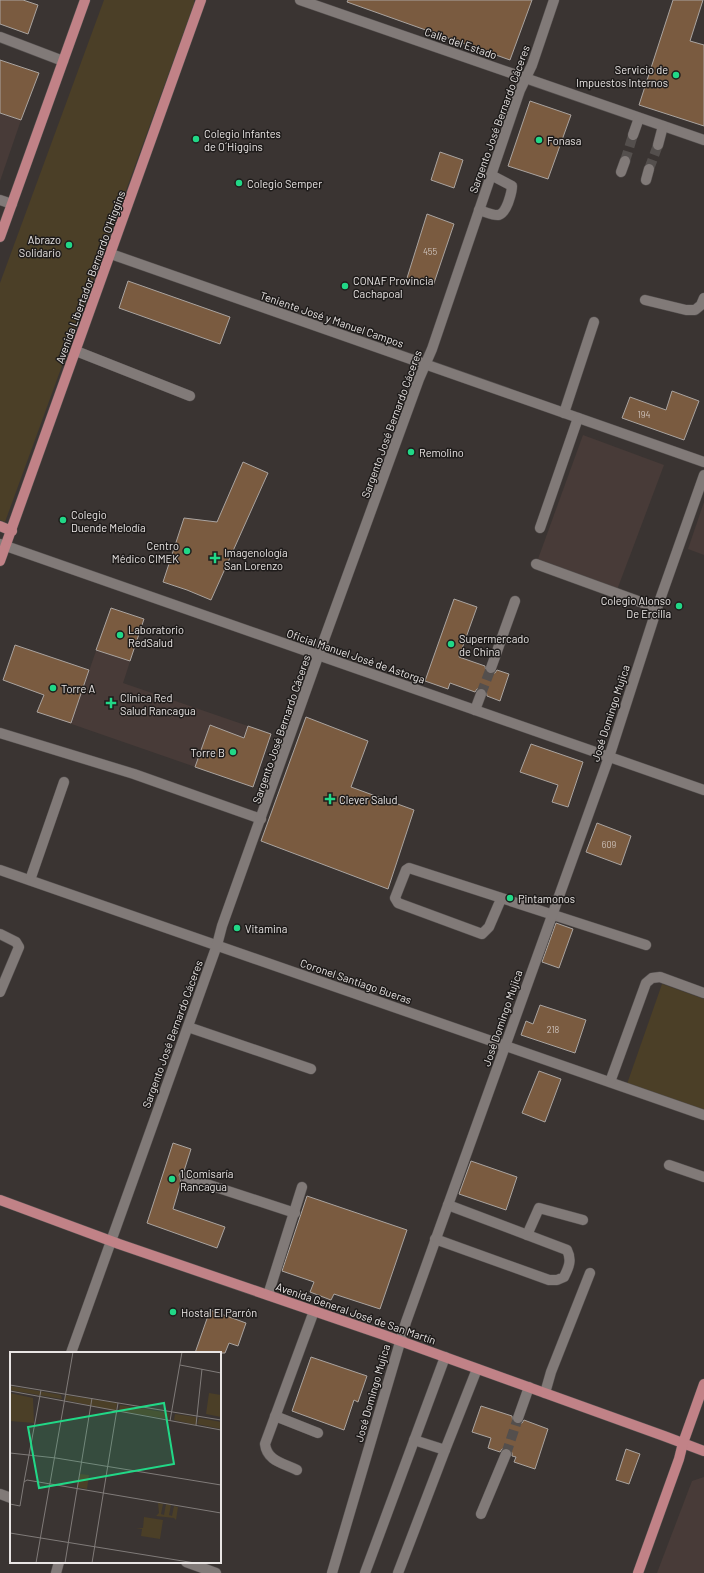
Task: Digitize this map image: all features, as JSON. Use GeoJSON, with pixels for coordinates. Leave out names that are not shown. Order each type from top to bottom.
{"type":"FeatureCollection","features":[{"type":"Feature","properties":{"kind":"main road"},"geometry":{"type":"LineString","coordinates":[[0,236],[85,0]]}},
{"type":"Feature","properties":{"kind":"main road","name":"Avenida Libertador Bernardo O'Higgins"},"geometry":{"type":"LineString","coordinates":[[0,561],[3,545],[12,531],[201,0]]}},
{"type":"Feature","properties":{"kind":"main road"},"geometry":{"type":"LineString","coordinates":[[0,526],[12,531]]}},
{"type":"Feature","properties":{"kind":"main road","name":"Avenida General José de San Martín"},"geometry":{"type":"LineString","coordinates":[[0,1200],[400,1341],[704,1451]]}},
{"type":"Feature","properties":{"kind":"main road"},"geometry":{"type":"LineString","coordinates":[[638,1573],[704,1384]]}},
{"type":"Feature","properties":{"kind":"street","name":"Calle del Estado"},"geometry":{"type":"LineString","coordinates":[[300,0],[704,140]]}},
{"type":"Feature","properties":{"kind":"street","name":"Sargento José Bernardo Cáceres"},"geometry":{"type":"LineString","coordinates":[[70,1352],[188,1027],[217,945],[222,926],[425,364],[525,78],[532,65],[554,0]]}},
{"type":"Feature","properties":{"kind":"street"},"geometry":{"type":"LineString","coordinates":[[0,37],[63,61]]}},
{"type":"Feature","properties":{"kind":"street"},"geometry":{"type":"LineString","coordinates":[[633,135],[639,118]]}},
{"type":"Feature","properties":{"kind":"street"},"geometry":{"type":"LineString","coordinates":[[658,145],[663,126]]}},
{"type":"Feature","properties":{"kind":"street"},"geometry":{"type":"LineString","coordinates":[[620,172],[625,161]]}},
{"type":"Feature","properties":{"kind":"street"},"geometry":{"type":"LineString","coordinates":[[646,180],[649,169]]}},
{"type":"Feature","properties":{"kind":"street"},"geometry":{"type":"LineString","coordinates":[[479,210],[497,215],[501,214],[504,212],[511,195],[512,186],[491,175]]}},
{"type":"Feature","properties":{"kind":"street"},"geometry":{"type":"LineString","coordinates":[[0,200],[12,204]]}},
{"type":"Feature","properties":{"kind":"street","name":"Teniente José y Manuel Campos"},"geometry":{"type":"LineString","coordinates":[[111,254],[704,462]]}},
{"type":"Feature","properties":{"kind":"street"},"geometry":{"type":"LineString","coordinates":[[645,300],[686,310],[695,310],[701,306],[704,298]]}},
{"type":"Feature","properties":{"kind":"street"},"geometry":{"type":"LineString","coordinates":[[564,413],[594,322]]}},
{"type":"Feature","properties":{"kind":"street"},"geometry":{"type":"LineString","coordinates":[[76,351],[190,396]]}},
{"type":"Feature","properties":{"kind":"street"},"geometry":{"type":"LineString","coordinates":[[540,528],[578,418]]}},
{"type":"Feature","properties":{"kind":"street","name":"José Domingo Mujica"},"geometry":{"type":"LineString","coordinates":[[332,1573],[400,1341],[435,1239],[505,1046],[509,1031],[609,757],[657,608],[704,475]]}},
{"type":"Feature","properties":{"kind":"street","name":"Oficial Manuel José de Astorga"},"geometry":{"type":"LineString","coordinates":[[3,545],[704,790]]}},
{"type":"Feature","properties":{"kind":"street"},"geometry":{"type":"LineString","coordinates":[[536,564],[657,608]]}},
{"type":"Feature","properties":{"kind":"street"},"geometry":{"type":"LineString","coordinates":[[490,668],[515,601]]}},
{"type":"Feature","properties":{"kind":"street"},"geometry":{"type":"LineString","coordinates":[[475,710],[481,694]]}},
{"type":"Feature","properties":{"kind":"street"},"geometry":{"type":"LineString","coordinates":[[0,733],[134,774],[261,819]]}},
{"type":"Feature","properties":{"kind":"street"},"geometry":{"type":"LineString","coordinates":[[30,880],[64,782]]}},
{"type":"Feature","properties":{"kind":"street"},"geometry":{"type":"LineString","coordinates":[[501,899],[489,927],[482,934],[398,903],[395,898],[406,870],[409,868],[646,945]]}},
{"type":"Feature","properties":{"kind":"street","name":"Coronel Santiago Bueras"},"geometry":{"type":"LineString","coordinates":[[0,870],[704,1115]]}},
{"type":"Feature","properties":{"kind":"street"},"geometry":{"type":"LineString","coordinates":[[0,934],[16,942],[19,947],[0,992]]}},
{"type":"Feature","properties":{"kind":"street"},"geometry":{"type":"LineString","coordinates":[[610,1082],[646,983],[652,978],[660,977],[704,993]]}},
{"type":"Feature","properties":{"kind":"street"},"geometry":{"type":"LineString","coordinates":[[188,1027],[311,1069]]}},
{"type":"Feature","properties":{"kind":"street"},"geometry":{"type":"LineString","coordinates":[[669,1165],[704,1177]]}},
{"type":"Feature","properties":{"kind":"street"},"geometry":{"type":"LineString","coordinates":[[185,1177],[295,1213]]}},
{"type":"Feature","properties":{"kind":"street"},"geometry":{"type":"LineString","coordinates":[[268,1295],[302,1187]]}},
{"type":"Feature","properties":{"kind":"street"},"geometry":{"type":"LineString","coordinates":[[435,1239],[549,1280],[557,1280],[564,1277],[570,1264],[570,1255],[567,1250],[448,1205]]}},
{"type":"Feature","properties":{"kind":"street"},"geometry":{"type":"LineString","coordinates":[[527,1235],[539,1208],[583,1220]]}},
{"type":"Feature","properties":{"kind":"street"},"geometry":{"type":"LineString","coordinates":[[545,1394],[551,1372],[590,1273]]}},
{"type":"Feature","properties":{"kind":"street"},"geometry":{"type":"LineString","coordinates":[[297,1470],[270,1457],[266,1452],[264,1444],[314,1311]]}},
{"type":"Feature","properties":{"kind":"street"},"geometry":{"type":"LineString","coordinates":[[365,1573],[444,1357]]}},
{"type":"Feature","properties":{"kind":"street"},"geometry":{"type":"LineString","coordinates":[[398,1573],[477,1369]]}},
{"type":"Feature","properties":{"kind":"street"},"geometry":{"type":"LineString","coordinates":[[518,1418],[529,1387]]}},
{"type":"Feature","properties":{"kind":"street"},"geometry":{"type":"LineString","coordinates":[[275,1416],[318,1433]]}},
{"type":"Feature","properties":{"kind":"street"},"geometry":{"type":"LineString","coordinates":[[414,1440],[445,1450]]}},
{"type":"Feature","properties":{"kind":"street"},"geometry":{"type":"LineString","coordinates":[[481,1514],[506,1454]]}},
{"type":"Feature","properties":{"kind":"street"},"geometry":{"type":"LineString","coordinates":[[0,1494],[10,1498]]}},
{"type":"Feature","properties":{"kind":"street"},"geometry":{"type":"LineString","coordinates":[[56,1573],[60,1563]]}},
{"type":"Feature","properties":{"kind":"street"},"geometry":{"type":"LineString","coordinates":[[188,1563],[204,1571],[216,1573]]}},
{"type":"Feature","properties":{"kind":"shaded area"},"geometry":{"type":"Polygon","coordinates":[[[104,0],[194,0],[194,4],[5,522],[0,520],[0,283],[104,0]]]}},
{"type":"Feature","properties":{"kind":"shaded area"},"geometry":{"type":"Polygon","coordinates":[[[0,113],[21,120],[0,181],[0,113]]]}},
{"type":"Feature","properties":{"kind":"shaded area"},"geometry":{"type":"Polygon","coordinates":[[[583,435],[664,465],[617,590],[538,559],[583,435]]]}},
{"type":"Feature","properties":{"kind":"shaded area"},"geometry":{"type":"Polygon","coordinates":[[[704,502],[704,555],[688,549],[704,502]]]}},
{"type":"Feature","properties":{"kind":"shaded area","name":"Clínica Red Salud Rancagua"},"geometry":{"type":"Polygon","coordinates":[[[111,608],[144,619],[123,683],[271,734],[253,787],[37,712],[43,695],[3,680],[15,645],[89,671],[111,608]]]}},
{"type":"Feature","properties":{"kind":"shaded area"},"geometry":{"type":"Polygon","coordinates":[[[662,984],[704,999],[704,1111],[627,1084],[662,984]]]}},
{"type":"Feature","properties":{"kind":"shaded area"},"geometry":{"type":"Polygon","coordinates":[[[704,1477],[704,1573],[657,1573],[692,1481],[704,1477]]]}},
{"type":"Feature","properties":{"kind":"building"},"geometry":{"type":"Polygon","coordinates":[[[0,0],[23,0],[38,5],[28,34],[0,24],[0,0]]]}},
{"type":"Feature","properties":{"kind":"building"},"geometry":{"type":"Polygon","coordinates":[[[348,0],[532,0],[510,60],[347,2],[348,0]]]}},
{"type":"Feature","properties":{"kind":"building","name":"Servicio de Impuestos Internos"},"geometry":{"type":"Polygon","coordinates":[[[673,0],[703,0],[690,41],[704,45],[704,126],[639,105],[673,0]]]}},
{"type":"Feature","properties":{"kind":"building"},"geometry":{"type":"Polygon","coordinates":[[[0,60],[39,73],[21,120],[0,113],[0,60]]]}},
{"type":"Feature","properties":{"kind":"building","name":"Fonasa"},"geometry":{"type":"Polygon","coordinates":[[[530,101],[571,115],[548,179],[508,166],[530,101]]]}},
{"type":"Feature","properties":{"kind":"building"},"geometry":{"type":"Polygon","coordinates":[[[440,152],[463,160],[454,188],[431,180],[440,152]]]}},
{"type":"Feature","properties":{"kind":"building"},"geometry":{"type":"Polygon","coordinates":[[[427,214],[454,224],[433,286],[407,278],[427,214]]]}},
{"type":"Feature","properties":{"kind":"building"},"geometry":{"type":"Polygon","coordinates":[[[128,281],[230,317],[220,344],[119,308],[128,281]]]}},
{"type":"Feature","properties":{"kind":"building"},"geometry":{"type":"Polygon","coordinates":[[[672,391],[699,401],[684,440],[622,418],[630,397],[666,410],[672,391]]]}},
{"type":"Feature","properties":{"kind":"building"},"geometry":{"type":"Polygon","coordinates":[[[243,462],[268,473],[211,600],[163,582],[184,518],[217,522],[243,462]]]}},
{"type":"Feature","properties":{"kind":"building","name":"Supermercado de China"},"geometry":{"type":"Polygon","coordinates":[[[454,599],[477,607],[459,657],[485,666],[486,672],[489,674],[495,673],[497,670],[509,674],[500,701],[487,696],[486,690],[483,688],[477,689],[475,692],[450,683],[448,689],[425,681],[454,599]]]}},
{"type":"Feature","properties":{"kind":"building","name":"Laboratorio RedSalud"},"geometry":{"type":"Polygon","coordinates":[[[111,608],[144,619],[130,661],[96,650],[111,608]]]}},
{"type":"Feature","properties":{"kind":"building","name":"Torre A"},"geometry":{"type":"Polygon","coordinates":[[[15,645],[89,670],[71,723],[37,712],[44,695],[3,680],[15,645]]]}},
{"type":"Feature","properties":{"kind":"building","name":"Clever Salud"},"geometry":{"type":"Polygon","coordinates":[[[306,717],[368,741],[351,787],[414,810],[388,889],[261,841],[306,717]]]}},
{"type":"Feature","properties":{"kind":"building","name":"Torre B"},"geometry":{"type":"Polygon","coordinates":[[[210,725],[244,738],[248,726],[271,734],[253,787],[195,767],[210,725]]]}},
{"type":"Feature","properties":{"kind":"building"},"geometry":{"type":"Polygon","coordinates":[[[531,744],[583,762],[568,807],[552,802],[558,785],[520,772],[531,744]]]}},
{"type":"Feature","properties":{"kind":"building"},"geometry":{"type":"Polygon","coordinates":[[[597,823],[631,836],[621,865],[586,852],[597,823]]]}},
{"type":"Feature","properties":{"kind":"building"},"geometry":{"type":"Polygon","coordinates":[[[556,923],[573,929],[559,968],[542,962],[556,923]]]}},
{"type":"Feature","properties":{"kind":"building"},"geometry":{"type":"Polygon","coordinates":[[[540,1005],[586,1020],[575,1053],[521,1035],[526,1021],[533,1024],[540,1005]]]}},
{"type":"Feature","properties":{"kind":"building"},"geometry":{"type":"Polygon","coordinates":[[[539,1071],[561,1079],[545,1122],[522,1113],[539,1071]]]}},
{"type":"Feature","properties":{"kind":"building","name":"1 Comisaría Rancagua"},"geometry":{"type":"Polygon","coordinates":[[[173,1143],[191,1149],[184,1171],[179,1175],[181,1182],[173,1209],[225,1227],[217,1248],[147,1223],[173,1143]]]}},
{"type":"Feature","properties":{"kind":"building"},"geometry":{"type":"Polygon","coordinates":[[[471,1161],[517,1177],[506,1210],[459,1194],[471,1161]]]}},
{"type":"Feature","properties":{"kind":"building"},"geometry":{"type":"Polygon","coordinates":[[[307,1196],[407,1230],[380,1309],[334,1294],[331,1300],[310,1292],[314,1282],[282,1271],[307,1196]]]}},
{"type":"Feature","properties":{"kind":"building"},"geometry":{"type":"Polygon","coordinates":[[[210,1310],[246,1323],[238,1346],[229,1343],[225,1353],[195,1352],[210,1310]]]}},
{"type":"Feature","properties":{"kind":"building"},"geometry":{"type":"Polygon","coordinates":[[[311,1357],[367,1376],[358,1402],[354,1400],[344,1430],[292,1411],[311,1357]]]}},
{"type":"Feature","properties":{"kind":"building"},"geometry":{"type":"Polygon","coordinates":[[[481,1406],[512,1416],[513,1422],[516,1424],[522,1423],[524,1420],[548,1429],[535,1469],[514,1462],[516,1457],[512,1456],[509,1448],[502,1449],[500,1452],[488,1448],[491,1438],[472,1432],[481,1406]]]}},
{"type":"Feature","properties":{"kind":"building"},"geometry":{"type":"Polygon","coordinates":[[[626,1449],[640,1454],[629,1484],[616,1480],[626,1449]]]}},
{"type":"Feature","properties":{"kind":"tunnel"},"geometry":{"type":"LineString","coordinates":[[625,161],[633,135]]}},
{"type":"Feature","properties":{"kind":"tunnel"},"geometry":{"type":"LineString","coordinates":[[649,169],[658,145]]}},
{"type":"Feature","properties":{"kind":"tunnel"},"geometry":{"type":"LineString","coordinates":[[481,694],[491,668]]}},
{"type":"Feature","properties":{"kind":"tunnel"},"geometry":{"type":"LineString","coordinates":[[506,1454],[518,1418]]}},
{"type":"Feature","properties":{"kind":"place","name":"Servicio de Impuestos Internos"},"geometry":{"type":"Point","coordinates":[676,75]}},
{"type":"Feature","properties":{"kind":"place","name":"Colegio Infantes de O´Higgins"},"geometry":{"type":"Point","coordinates":[196,139]}},
{"type":"Feature","properties":{"kind":"place","name":"Fonasa"},"geometry":{"type":"Point","coordinates":[539,140]}},
{"type":"Feature","properties":{"kind":"place","name":"Colegio Semper"},"geometry":{"type":"Point","coordinates":[239,183]}},
{"type":"Feature","properties":{"kind":"place","name":"Abrazo Solidario"},"geometry":{"type":"Point","coordinates":[69,245]}},
{"type":"Feature","properties":{"kind":"place","name":"CONAF Provincia Cachapoal"},"geometry":{"type":"Point","coordinates":[345,286]}},
{"type":"Feature","properties":{"kind":"place","name":"Remolino"},"geometry":{"type":"Point","coordinates":[411,452]}},
{"type":"Feature","properties":{"kind":"place","name":"Colegio Duende Melodía"},"geometry":{"type":"Point","coordinates":[63,520]}},
{"type":"Feature","properties":{"kind":"place","name":"Centro Médico CIMEK"},"geometry":{"type":"Point","coordinates":[187,551]}},
{"type":"Feature","properties":{"kind":"place","name":"Imagenología San Lorenzo"},"geometry":{"type":"Point","coordinates":[215,558]}},
{"type":"Feature","properties":{"kind":"place","name":"Colegio Alonso De Ercilla"},"geometry":{"type":"Point","coordinates":[679,606]}},
{"type":"Feature","properties":{"kind":"place","name":"Laboratorio RedSalud"},"geometry":{"type":"Point","coordinates":[120,635]}},
{"type":"Feature","properties":{"kind":"place","name":"Supermercado de China"},"geometry":{"type":"Point","coordinates":[451,644]}},
{"type":"Feature","properties":{"kind":"place","name":"Torre A"},"geometry":{"type":"Point","coordinates":[53,688]}},
{"type":"Feature","properties":{"kind":"place","name":"Clínica Red Salud Rancagua"},"geometry":{"type":"Point","coordinates":[111,703]}},
{"type":"Feature","properties":{"kind":"place","name":"Torre B"},"geometry":{"type":"Point","coordinates":[233,752]}},
{"type":"Feature","properties":{"kind":"place","name":"Clever Salud"},"geometry":{"type":"Point","coordinates":[330,799]}},
{"type":"Feature","properties":{"kind":"place","name":"Pintamonos"},"geometry":{"type":"Point","coordinates":[510,898]}},
{"type":"Feature","properties":{"kind":"place","name":"Vitamina"},"geometry":{"type":"Point","coordinates":[237,928]}},
{"type":"Feature","properties":{"kind":"place","name":"1 Comisaría Rancagua"},"geometry":{"type":"Point","coordinates":[172,1179]}},
{"type":"Feature","properties":{"kind":"place","name":"Hostal El Parrón"},"geometry":{"type":"Point","coordinates":[173,1312]}}]}
